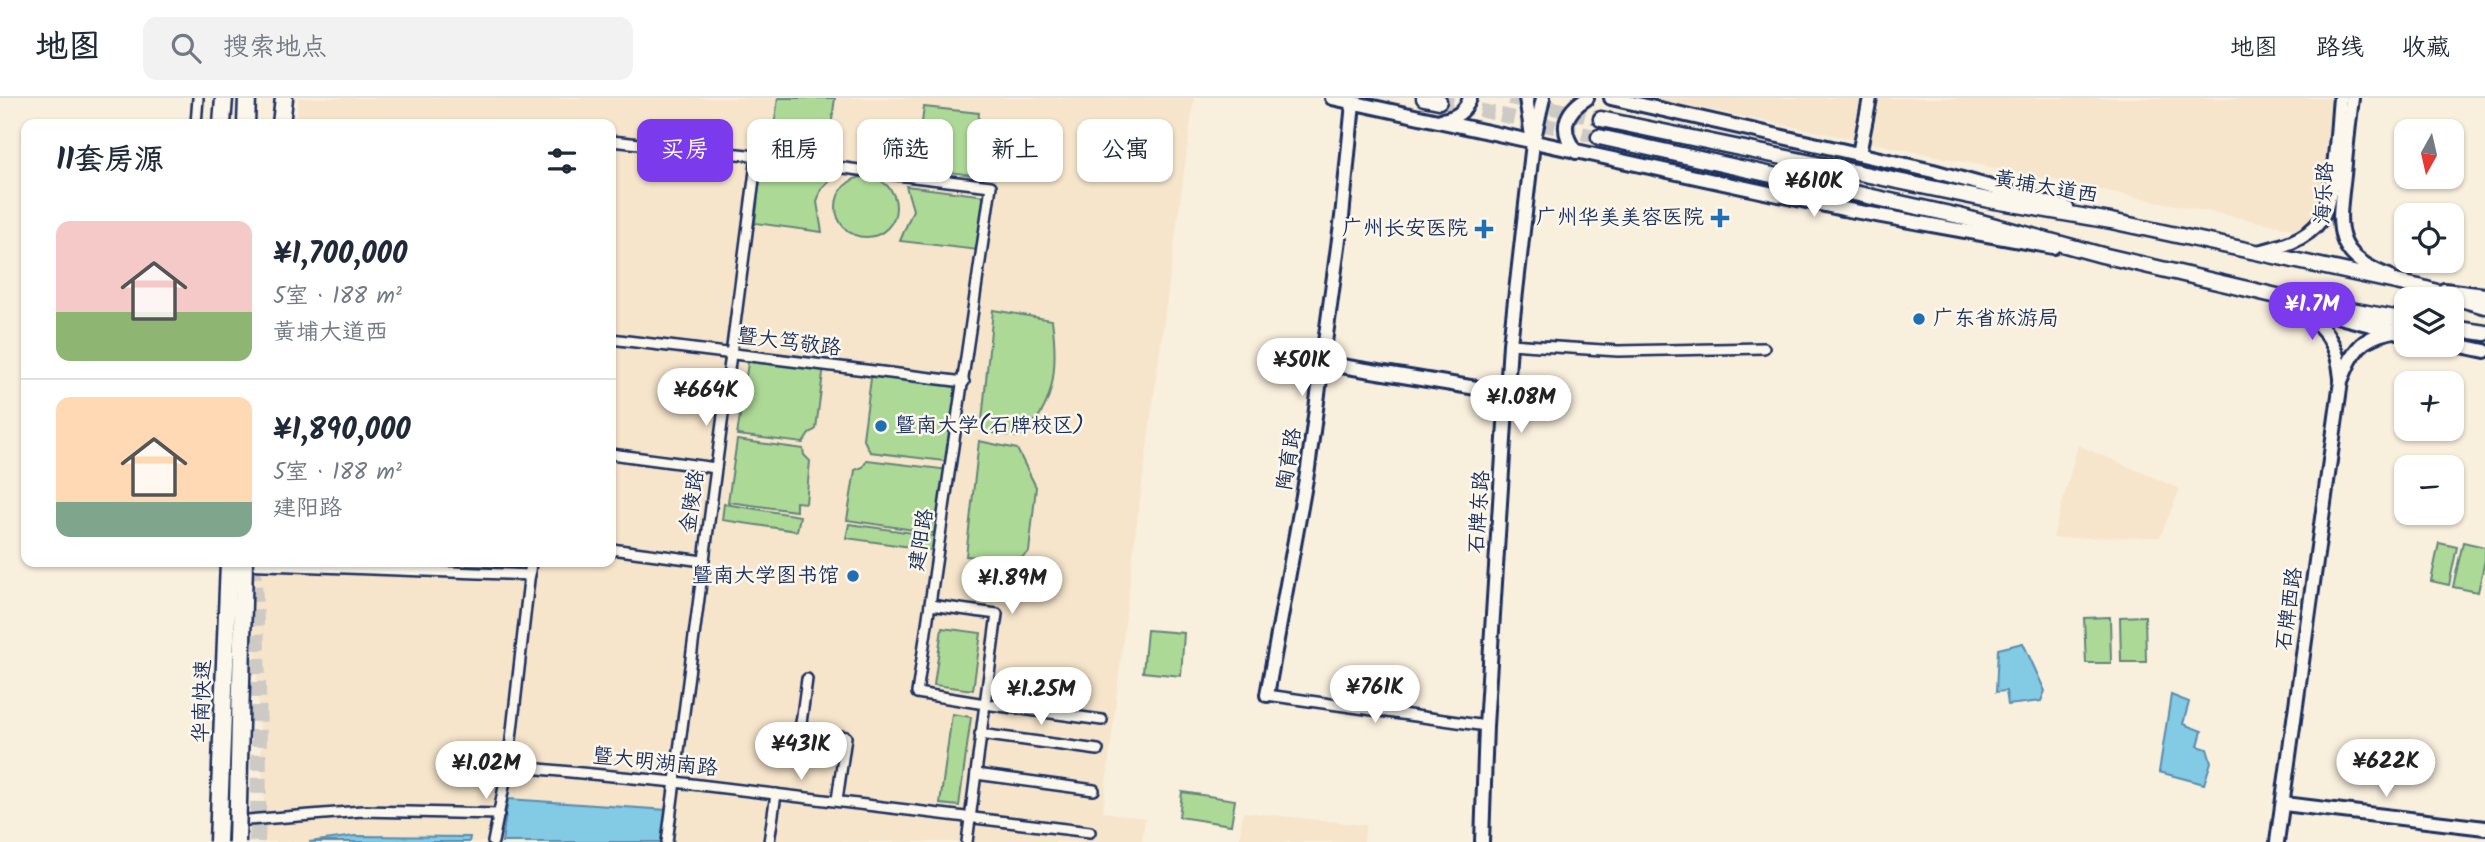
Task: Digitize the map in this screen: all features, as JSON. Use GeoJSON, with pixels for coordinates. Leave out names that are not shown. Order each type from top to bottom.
{"type":"FeatureCollection","features":[{"type":"Feature","properties":{"kind":"highway"},"geometry":{"type":"LineString","coordinates":[[222,119],[224,98]]}},
{"type":"Feature","properties":{"kind":"highway"},"geometry":{"type":"LineString","coordinates":[[246,119],[247,98]]}},
{"type":"Feature","properties":{"kind":"highway"},"geometry":{"type":"LineString","coordinates":[[273,119],[275,98]]}},
{"type":"Feature","properties":{"kind":"highway"},"geometry":{"type":"LineString","coordinates":[[284,119],[286,98]]}},
{"type":"Feature","properties":{"kind":"highway","name":"华南快速"},"geometry":{"type":"LineString","coordinates":[[218,842],[231,567]]}},
{"type":"Feature","properties":{"kind":"highway","name":"华南快速"},"geometry":{"type":"LineString","coordinates":[[231,567],[237,842]]}},
{"type":"Feature","properties":{"kind":"main road"},"geometry":{"type":"LineString","coordinates":[[1424,98],[1439,101]]}},
{"type":"Feature","properties":{"kind":"main road","name":"黄埔大道西"},"geometry":{"type":"LineString","coordinates":[[1601,119],[1977,197],[2111,220],[2419,287]]}},
{"type":"Feature","properties":{"kind":"main road"},"geometry":{"type":"LineString","coordinates":[[1599,136],[1930,209],[2102,255],[2290,299],[2394,318]]}},
{"type":"Feature","properties":{"kind":"main road"},"geometry":{"type":"LineString","coordinates":[[2464,300],[2485,306]]}},
{"type":"Feature","properties":{"kind":"main road"},"geometry":{"type":"LineString","coordinates":[[2464,330],[2485,334]]}},
{"type":"Feature","properties":{"kind":"street"},"geometry":{"type":"LineString","coordinates":[[196,119],[198,98]]}},
{"type":"Feature","properties":{"kind":"street"},"geometry":{"type":"LineString","coordinates":[[1332,98],[1918,224],[2102,255]]}},
{"type":"Feature","properties":{"kind":"street"},"geometry":{"type":"LineString","coordinates":[[1434,121],[1459,115],[1470,98]]}},
{"type":"Feature","properties":{"kind":"street"},"geometry":{"type":"LineString","coordinates":[[1526,98],[1533,143]]}},
{"type":"Feature","properties":{"kind":"street"},"geometry":{"type":"LineString","coordinates":[[1533,143],[1543,98]]}},
{"type":"Feature","properties":{"kind":"street"},"geometry":{"type":"LineString","coordinates":[[1576,152],[1566,136],[1566,124],[1572,108],[1587,98]]}},
{"type":"Feature","properties":{"kind":"street"},"geometry":{"type":"LineString","coordinates":[[1611,98],[1859,153],[2111,220]]}},
{"type":"Feature","properties":{"kind":"street"},"geometry":{"type":"LineString","coordinates":[[1859,153],[1870,98]]}},
{"type":"Feature","properties":{"kind":"street","name":"海乐路"},"geometry":{"type":"LineString","coordinates":[[2256,253],[2301,237],[2316,226],[2324,214],[2332,178],[2340,98]]}},
{"type":"Feature","properties":{"kind":"street","name":"海乐路"},"geometry":{"type":"LineString","coordinates":[[2352,98],[2339,222],[2341,233],[2351,254],[2360,262],[2419,287]]}},
{"type":"Feature","properties":{"kind":"street","name":"陶育路"},"geometry":{"type":"LineString","coordinates":[[1268,695],[1308,468],[1353,103]]}},
{"type":"Feature","properties":{"kind":"street"},"geometry":{"type":"LineString","coordinates":[[616,142],[747,155]]}},
{"type":"Feature","properties":{"kind":"street","name":"石牌东路"},"geometry":{"type":"LineString","coordinates":[[1482,842],[1486,726],[1510,344],[1533,143]]}},
{"type":"Feature","properties":{"kind":"street","name":"建阳路"},"geometry":{"type":"LineString","coordinates":[[843,168],[991,186],[917,693],[985,704]]}},
{"type":"Feature","properties":{"kind":"street","name":"金陵路"},"geometry":{"type":"LineString","coordinates":[[667,842],[754,182]]}},
{"type":"Feature","properties":{"kind":"street","name":"黄埔大道西"},"geometry":{"type":"LineString","coordinates":[[2464,292],[2485,295]]}},
{"type":"Feature","properties":{"kind":"street"},"geometry":{"type":"LineString","coordinates":[[2290,299],[2323,313],[2394,331]]}},
{"type":"Feature","properties":{"kind":"street"},"geometry":{"type":"LineString","coordinates":[[2290,299],[2325,331],[2334,345],[2342,381]]}},
{"type":"Feature","properties":{"kind":"street"},"geometry":{"type":"LineString","coordinates":[[2342,381],[2350,360],[2366,339],[2394,333]]}},
{"type":"Feature","properties":{"kind":"street","name":"暨大笃敬路"},"geometry":{"type":"LineString","coordinates":[[616,341],[964,382]]}},
{"type":"Feature","properties":{"kind":"street"},"geometry":{"type":"LineString","coordinates":[[1510,344],[1618,351],[1764,348]]}},
{"type":"Feature","properties":{"kind":"street"},"geometry":{"type":"LineString","coordinates":[[2464,347],[2485,351]]}},
{"type":"Feature","properties":{"kind":"street"},"geometry":{"type":"LineString","coordinates":[[1323,363],[1507,393]]}},
{"type":"Feature","properties":{"kind":"street","name":"石牌西路"},"geometry":{"type":"LineString","coordinates":[[2277,842],[2342,381]]}},
{"type":"Feature","properties":{"kind":"street"},"geometry":{"type":"LineString","coordinates":[[616,455],[716,468]]}},
{"type":"Feature","properties":{"kind":"street"},"geometry":{"type":"LineString","coordinates":[[616,550],[703,561]]}},
{"type":"Feature","properties":{"kind":"street"},"geometry":{"type":"LineString","coordinates":[[218,842],[231,567]]}},
{"type":"Feature","properties":{"kind":"street"},"geometry":{"type":"LineString","coordinates":[[365,567],[530,576]]}},
{"type":"Feature","properties":{"kind":"street"},"geometry":{"type":"LineString","coordinates":[[493,842],[508,766],[531,567]]}},
{"type":"Feature","properties":{"kind":"street"},"geometry":{"type":"LineString","coordinates":[[930,605],[997,614],[967,842]]}},
{"type":"Feature","properties":{"kind":"street"},"geometry":{"type":"LineString","coordinates":[[807,679],[800,730],[846,737],[837,800]]}},
{"type":"Feature","properties":{"kind":"street"},"geometry":{"type":"LineString","coordinates":[[1268,695],[1486,726]]}},
{"type":"Feature","properties":{"kind":"street"},"geometry":{"type":"LineString","coordinates":[[985,704],[1102,720]]}},
{"type":"Feature","properties":{"kind":"street"},"geometry":{"type":"LineString","coordinates":[[980,734],[1098,750]]}},
{"type":"Feature","properties":{"kind":"street","name":"暨大明湖南路"},"geometry":{"type":"LineString","coordinates":[[508,766],[837,800],[1090,832]]}},
{"type":"Feature","properties":{"kind":"street"},"geometry":{"type":"LineString","coordinates":[[976,774],[1094,790]]}},
{"type":"Feature","properties":{"kind":"street"},"geometry":{"type":"LineString","coordinates":[[769,842],[776,794]]}},
{"type":"Feature","properties":{"kind":"street"},"geometry":{"type":"LineString","coordinates":[[2284,804],[2485,828]]}},
{"type":"Feature","properties":{"kind":"street"},"geometry":{"type":"LineString","coordinates":[[219,823],[362,811],[499,814]]}},
{"type":"Feature","properties":{"kind":"shaded area","name":"暨南大学(石牌校区)"},"geometry":{"type":"Polygon","coordinates":[[[299,98],[1194,98],[1135,537],[1103,812],[1145,818],[1142,842],[262,842],[264,799],[250,567],[616,567],[616,119],[297,119],[299,98]]]}},
{"type":"Feature","properties":{"kind":"shaded area"},"geometry":{"type":"Polygon","coordinates":[[[1652,98],[2335,98],[2324,200],[2317,217],[2303,231],[1652,98]]]}},
{"type":"Feature","properties":{"kind":"shaded area"},"geometry":{"type":"Polygon","coordinates":[[[2078,445],[2180,489],[2160,537],[2053,538],[2078,445]]]}},
{"type":"Feature","properties":{"kind":"shaded area"},"geometry":{"type":"Polygon","coordinates":[[[1243,812],[1366,825],[1364,842],[1239,842],[1243,812]]]}},
{"type":"Feature","properties":{"kind":"green space"},"geometry":{"type":"Polygon","coordinates":[[[778,98],[835,98],[832,119],[775,119],[778,98]]]}},
{"type":"Feature","properties":{"kind":"green space"},"geometry":{"type":"Polygon","coordinates":[[[924,107],[979,113],[978,119],[967,119],[967,174],[953,173],[953,119],[922,119],[924,107]]]}},
{"type":"Feature","properties":{"kind":"green space"},"geometry":{"type":"Polygon","coordinates":[[[857,178],[857,182],[883,182],[896,201],[896,213],[891,224],[872,237],[860,237],[849,232],[836,213],[836,201],[841,190],[857,178]]]}},
{"type":"Feature","properties":{"kind":"green space"},"geometry":{"type":"Polygon","coordinates":[[[760,182],[828,182],[821,189],[817,202],[822,232],[755,223],[760,182]]]}},
{"type":"Feature","properties":{"kind":"green space"},"geometry":{"type":"Polygon","coordinates":[[[906,186],[986,196],[978,250],[900,241],[913,210],[906,186]]]}},
{"type":"Feature","properties":{"kind":"green space"},"geometry":{"type":"Polygon","coordinates":[[[993,310],[1052,320],[1054,355],[1050,392],[1039,416],[1018,437],[981,431],[993,310]]]}},
{"type":"Feature","properties":{"kind":"green space"},"geometry":{"type":"Polygon","coordinates":[[[749,356],[824,365],[816,429],[803,443],[737,435],[749,356]]]}},
{"type":"Feature","properties":{"kind":"green space"},"geometry":{"type":"Polygon","coordinates":[[[872,371],[964,382],[952,462],[870,452],[863,438],[872,371]]]}},
{"type":"Feature","properties":{"kind":"green space"},"geometry":{"type":"Polygon","coordinates":[[[737,440],[803,449],[804,455],[810,461],[806,503],[796,502],[796,511],[728,502],[737,440]]]}},
{"type":"Feature","properties":{"kind":"green space"},"geometry":{"type":"Polygon","coordinates":[[[979,441],[1017,449],[1036,487],[1029,552],[1017,561],[966,556],[979,441]]]}},
{"type":"Feature","properties":{"kind":"green space"},"geometry":{"type":"Polygon","coordinates":[[[867,460],[950,470],[941,534],[847,520],[855,470],[863,467],[867,460]]]}},
{"type":"Feature","properties":{"kind":"green space"},"geometry":{"type":"Polygon","coordinates":[[[724,504],[800,516],[797,531],[722,520],[724,504]]]}},
{"type":"Feature","properties":{"kind":"green space"},"geometry":{"type":"Polygon","coordinates":[[[849,524],[935,536],[933,550],[846,538],[849,524]]]}},
{"type":"Feature","properties":{"kind":"green space"},"geometry":{"type":"Polygon","coordinates":[[[2463,542],[2485,547],[2478,592],[2453,587],[2463,542]]]}},
{"type":"Feature","properties":{"kind":"green space"},"geometry":{"type":"Polygon","coordinates":[[[2439,543],[2457,547],[2449,585],[2431,581],[2439,543]]]}},
{"type":"Feature","properties":{"kind":"green space"},"geometry":{"type":"Polygon","coordinates":[[[2145,616],[2146,662],[2121,662],[2120,617],[2145,616]]]}},
{"type":"Feature","properties":{"kind":"green space"},"geometry":{"type":"Polygon","coordinates":[[[2110,617],[2111,663],[2086,663],[2084,618],[2110,617]]]}},
{"type":"Feature","properties":{"kind":"green space"},"geometry":{"type":"Polygon","coordinates":[[[942,628],[981,633],[973,690],[934,685],[942,628]]]}},
{"type":"Feature","properties":{"kind":"green space"},"geometry":{"type":"Polygon","coordinates":[[[1147,630],[1184,633],[1181,676],[1143,672],[1147,630]]]}},
{"type":"Feature","properties":{"kind":"green space"},"geometry":{"type":"Polygon","coordinates":[[[952,714],[971,717],[959,806],[940,804],[952,714]]]}},
{"type":"Feature","properties":{"kind":"green space"},"geometry":{"type":"Polygon","coordinates":[[[1182,792],[1235,800],[1231,825],[1179,817],[1182,792]]]}},
{"type":"Feature","properties":{"kind":"water"},"geometry":{"type":"Polygon","coordinates":[[[2023,643],[2045,691],[2041,701],[2008,705],[2006,691],[1996,692],[1998,649],[2023,643]]]}},
{"type":"Feature","properties":{"kind":"water"},"geometry":{"type":"Polygon","coordinates":[[[2171,695],[2189,702],[2183,724],[2202,731],[2198,746],[2207,749],[2211,762],[2204,784],[2159,772],[2171,695]]]}},
{"type":"Feature","properties":{"kind":"water"},"geometry":{"type":"Polygon","coordinates":[[[508,799],[667,810],[663,842],[502,842],[508,799]]]}},
{"type":"Feature","properties":{"kind":"water"},"geometry":{"type":"Polygon","coordinates":[[[355,836],[470,837],[469,842],[309,842],[355,836]]]}},
{"type":"Feature","properties":{"kind":"tunnel"},"geometry":{"type":"LineString","coordinates":[[1510,98],[1601,119]]}},
{"type":"Feature","properties":{"kind":"tunnel"},"geometry":{"type":"LineString","coordinates":[[1439,101],[1599,137]]}},
{"type":"Feature","properties":{"kind":"tunnel"},"geometry":{"type":"LineString","coordinates":[[253,567],[259,772],[257,842]]}},
{"type":"Feature","properties":{"kind":"place","name":"广州华美美容医院"},"geometry":{"type":"Point","coordinates":[1720,218]}},
{"type":"Feature","properties":{"kind":"place","name":"广州长安医院"},"geometry":{"type":"Point","coordinates":[1484,229]}},
{"type":"Feature","properties":{"kind":"place","name":"广东省旅游局"},"geometry":{"type":"Point","coordinates":[1919,319]}},
{"type":"Feature","properties":{"kind":"place","name":"暨南大学(石牌校区)"},"geometry":{"type":"Point","coordinates":[881,426]}},
{"type":"Feature","properties":{"kind":"place","name":"暨南大学图书馆"},"geometry":{"type":"Point","coordinates":[853,576]}}]}
